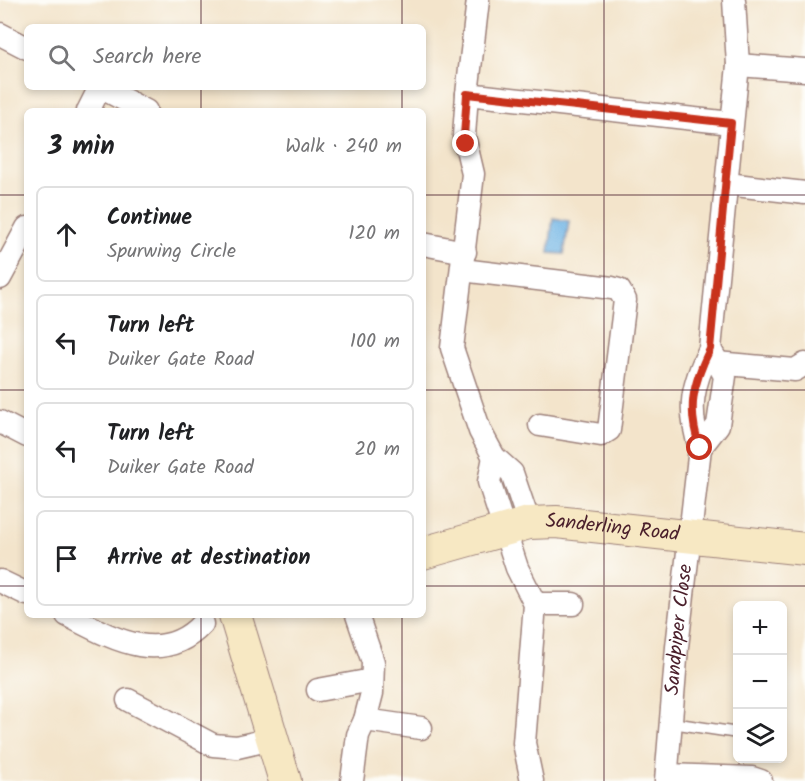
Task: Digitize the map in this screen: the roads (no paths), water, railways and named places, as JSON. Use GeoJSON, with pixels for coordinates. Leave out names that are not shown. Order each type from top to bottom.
{"type":"FeatureCollection","features":[{"type":"Feature","properties":{"kind":"street"},"geometry":{"type":"LineString","coordinates":[[478,0],[464,136],[473,174],[452,348],[470,404],[494,457],[489,482],[517,526],[525,587],[535,604],[524,743],[532,781]]}},
{"type":"Feature","properties":{"kind":"street"},"geometry":{"type":"LineString","coordinates":[[734,0],[738,65],[710,358],[795,369],[805,364]]}},
{"type":"Feature","properties":{"kind":"street"},"geometry":{"type":"LineString","coordinates":[[0,34],[24,46]]}},
{"type":"Feature","properties":{"kind":"street"},"geometry":{"type":"LineString","coordinates":[[738,65],[805,70]]}},
{"type":"Feature","properties":{"kind":"street"},"geometry":{"type":"LineString","coordinates":[[90,108],[98,90]]}},
{"type":"Feature","properties":{"kind":"street"},"geometry":{"type":"LineString","coordinates":[[106,90],[140,108]]}},
{"type":"Feature","properties":{"kind":"street"},"geometry":{"type":"LineString","coordinates":[[467,94],[731,123]]}},
{"type":"Feature","properties":{"kind":"street"},"geometry":{"type":"LineString","coordinates":[[727,184],[805,193]]}},
{"type":"Feature","properties":{"kind":"street"},"geometry":{"type":"LineString","coordinates":[[0,278],[24,234]]}},
{"type":"Feature","properties":{"kind":"street"},"geometry":{"type":"LineString","coordinates":[[426,245],[463,261],[612,288],[622,294],[624,300],[609,430],[601,435],[540,425]]}},
{"type":"Feature","properties":{"kind":"street","name":"Sandpiper Close"},"geometry":{"type":"LineString","coordinates":[[666,778],[676,647],[700,448],[691,422],[697,375],[710,358]]}},
{"type":"Feature","properties":{"kind":"street"},"geometry":{"type":"LineString","coordinates":[[0,422],[24,434]]}},
{"type":"Feature","properties":{"kind":"street","name":"Sanderling Road"},"geometry":{"type":"LineString","coordinates":[[426,552],[517,526],[556,522],[805,549]]}},
{"type":"Feature","properties":{"kind":"street"},"geometry":{"type":"LineString","coordinates":[[0,580],[24,592]]}},
{"type":"Feature","properties":{"kind":"street"},"geometry":{"type":"LineString","coordinates":[[535,604],[573,604]]}},
{"type":"Feature","properties":{"kind":"street"},"geometry":{"type":"LineString","coordinates":[[73,618],[120,642],[135,644],[150,634],[183,622],[202,624],[219,618]]}},
{"type":"Feature","properties":{"kind":"street"},"geometry":{"type":"LineString","coordinates":[[236,618],[285,781]]}},
{"type":"Feature","properties":{"kind":"street"},"geometry":{"type":"LineString","coordinates":[[352,781],[358,735],[366,720],[372,680],[371,650],[358,618]]}},
{"type":"Feature","properties":{"kind":"street"},"geometry":{"type":"LineString","coordinates":[[318,690],[372,680]]}},
{"type":"Feature","properties":{"kind":"street"},"geometry":{"type":"LineString","coordinates":[[128,700],[213,745],[237,747],[272,739]]}},
{"type":"Feature","properties":{"kind":"street"},"geometry":{"type":"LineString","coordinates":[[366,720],[421,728]]}},
{"type":"Feature","properties":{"kind":"street"},"geometry":{"type":"LineString","coordinates":[[666,778],[752,778],[762,781]]}},
{"type":"Feature","properties":{"kind":"lane","name":"Sandpiper Close"},"geometry":{"type":"LineString","coordinates":[[672,723],[733,732]]}},
{"type":"Feature","properties":{"kind":"water"},"geometry":{"type":"Polygon","coordinates":[[[553,218],[569,221],[564,254],[549,253],[553,218]]]}}]}
